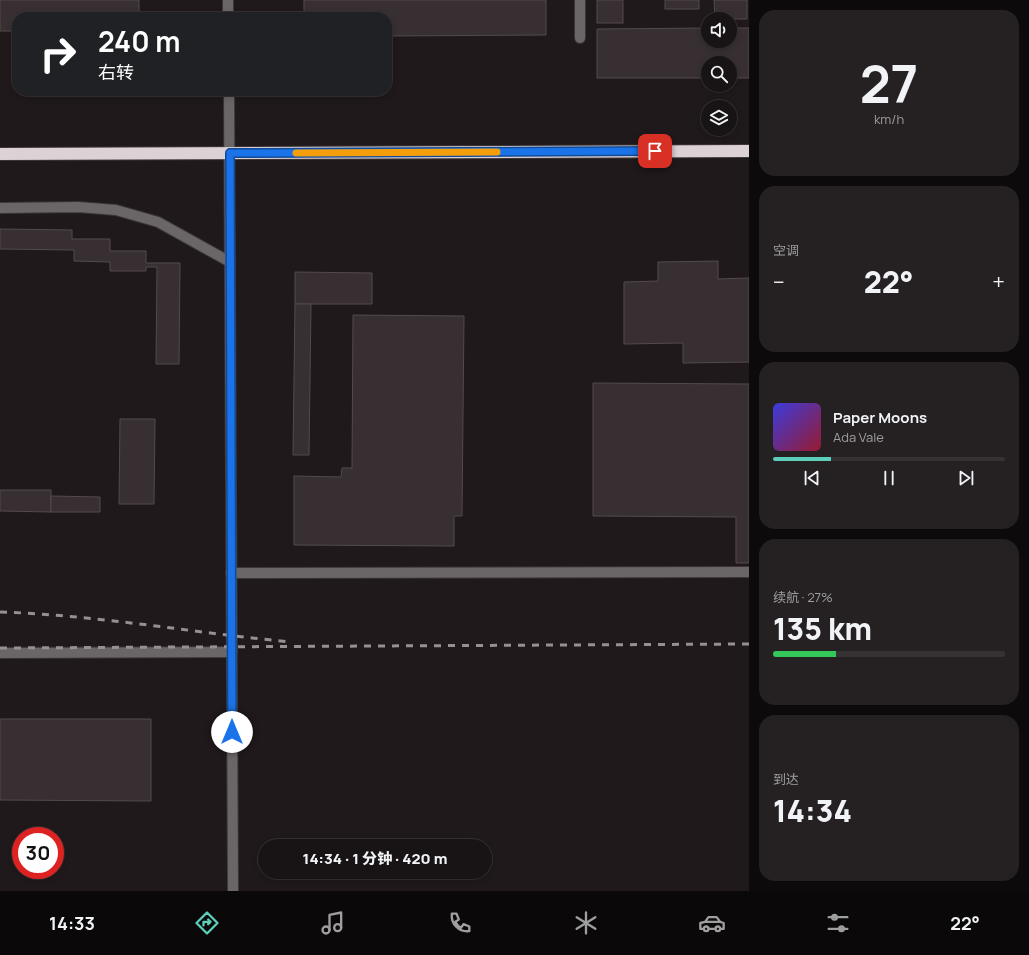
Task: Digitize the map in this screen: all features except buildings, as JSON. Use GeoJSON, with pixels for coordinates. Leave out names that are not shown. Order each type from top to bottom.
{"type":"FeatureCollection","features":[{"type":"Feature","properties":{"kind":"highway"},"geometry":{"type":"LineString","coordinates":[[0,154],[749,151]]}},
{"type":"Feature","properties":{"kind":"street"},"geometry":{"type":"LineString","coordinates":[[228,0],[228,12]]}},
{"type":"Feature","properties":{"kind":"street"},"geometry":{"type":"LineString","coordinates":[[580,0],[580,38]]}},
{"type":"Feature","properties":{"kind":"street"},"geometry":{"type":"LineString","coordinates":[[229,96],[233,891]]}},
{"type":"Feature","properties":{"kind":"street"},"geometry":{"type":"LineString","coordinates":[[0,208],[78,207],[116,210],[158,222],[230,262]]}},
{"type":"Feature","properties":{"kind":"street"},"geometry":{"type":"LineString","coordinates":[[231,573],[749,572]]}},
{"type":"Feature","properties":{"kind":"street"},"geometry":{"type":"LineString","coordinates":[[0,653],[232,652]]}},
{"type":"Feature","properties":{"kind":"railway"},"geometry":{"type":"LineString","coordinates":[[0,612],[109,620],[291,642]]}},
{"type":"Feature","properties":{"kind":"railway"},"geometry":{"type":"LineString","coordinates":[[0,648],[749,644]]}},
{"type":"Feature","properties":{"kind":"slow traffic"},"geometry":{"type":"LineString","coordinates":[[296,153],[497,152]]}},
{"type":"Feature","properties":{"kind":"route"},"geometry":{"type":"LineString","coordinates":[[232,732],[230,153],[655,151]]}}]}
